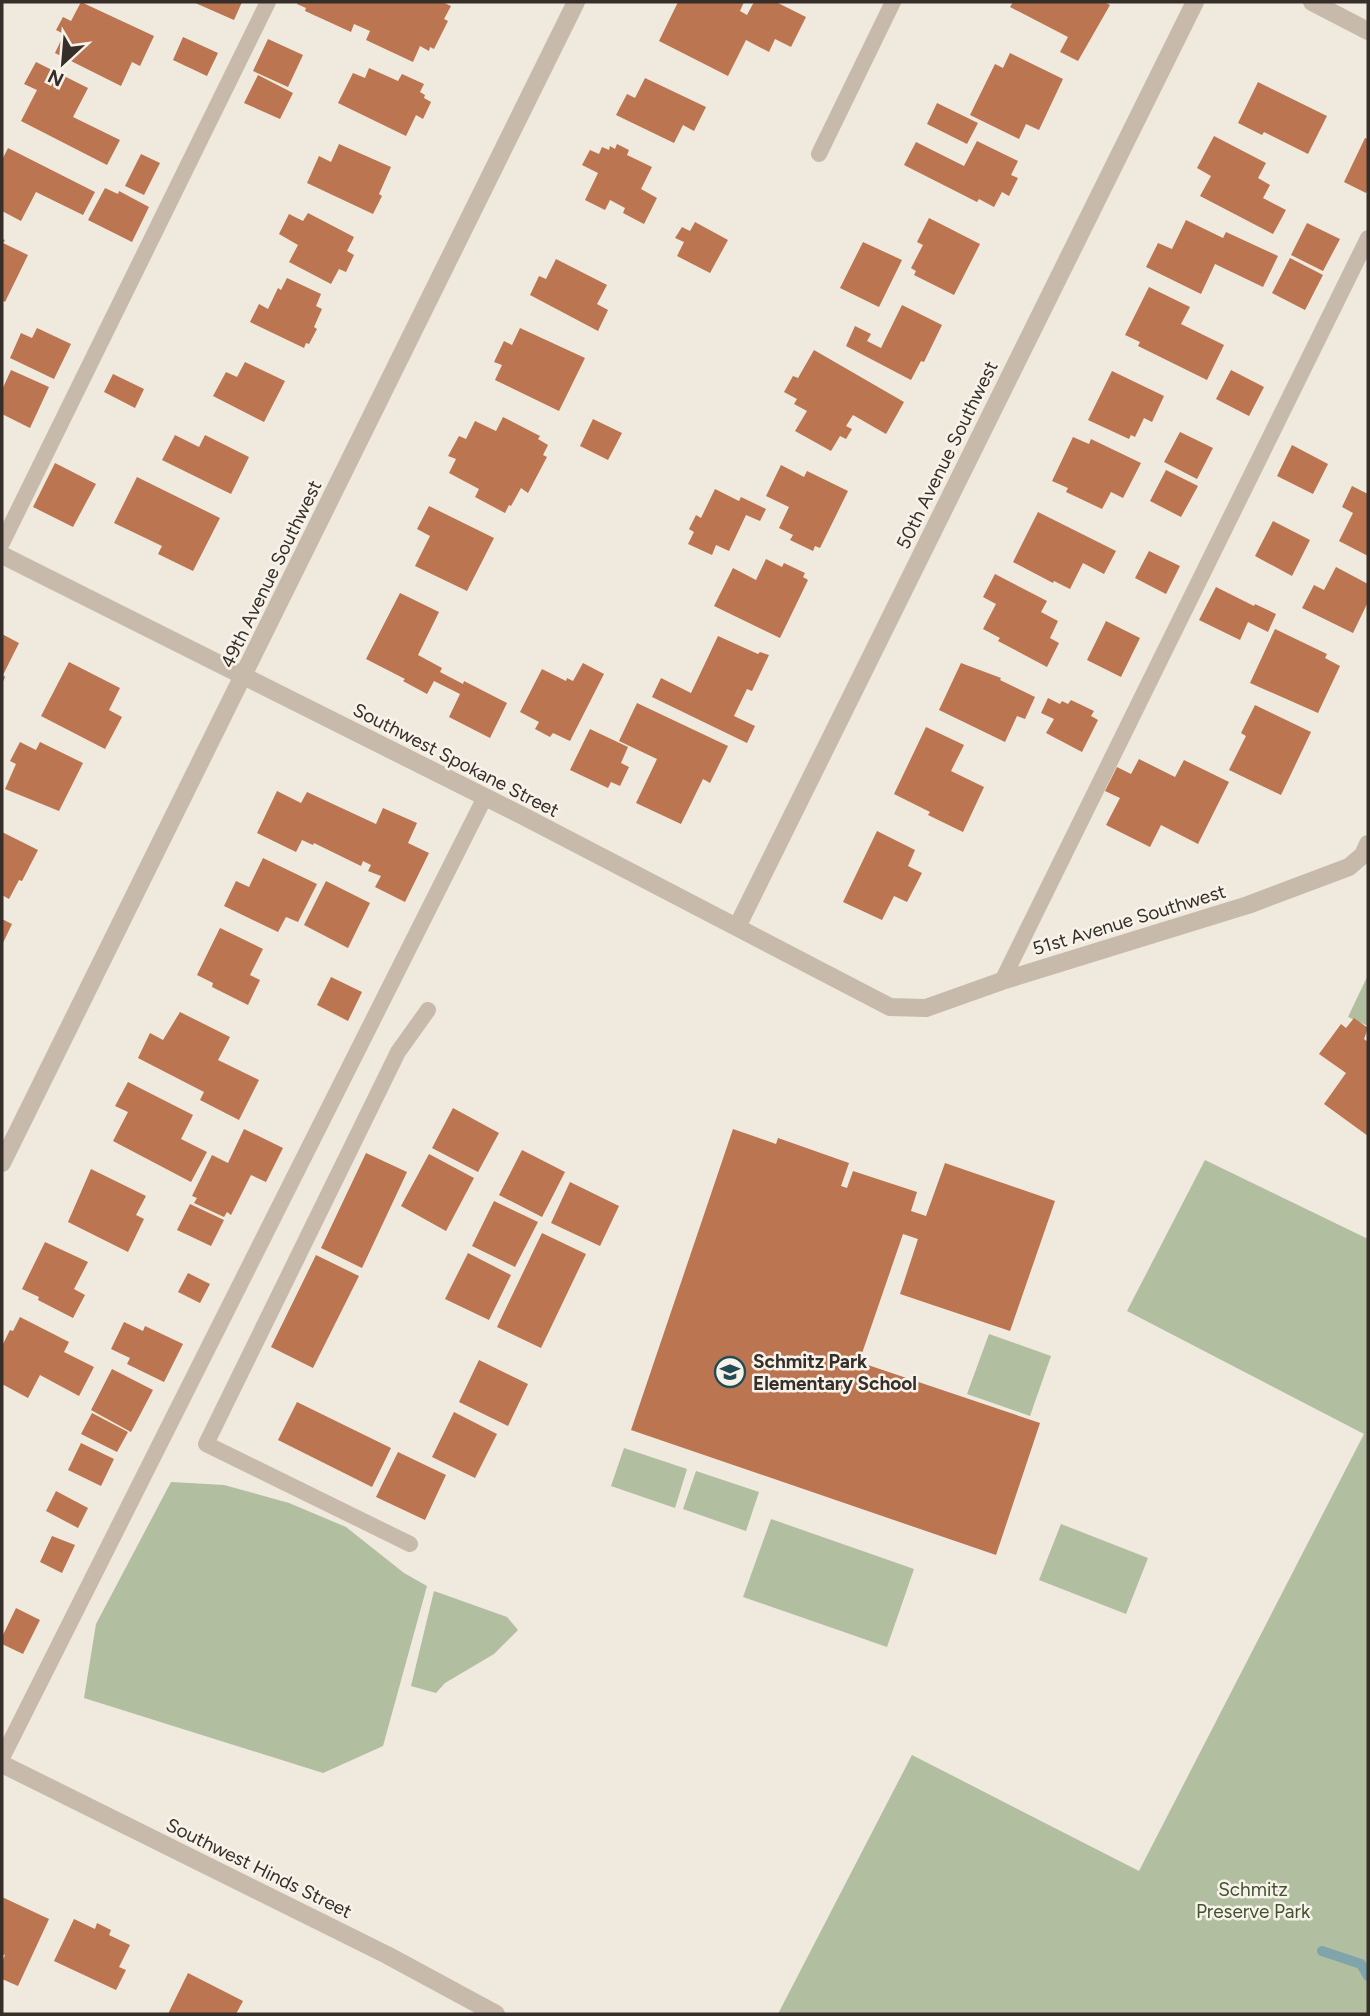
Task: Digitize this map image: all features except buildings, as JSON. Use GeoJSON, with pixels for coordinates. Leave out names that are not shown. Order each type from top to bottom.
{"type":"FeatureCollection","features":[{"type":"Feature","properties":{"kind":"street","name":"49th Avenue Southwest"},"geometry":{"type":"LineString","coordinates":[[2,1163],[576,2]]}},
{"type":"Feature","properties":{"kind":"street","name":"50th Avenue Southwest"},"geometry":{"type":"LineString","coordinates":[[737,927],[1195,2]]}},
{"type":"Feature","properties":{"kind":"street"},"geometry":{"type":"LineString","coordinates":[[1311,2],[1368,31]]}},
{"type":"Feature","properties":{"kind":"street","name":"Southwest Spokane Street"},"geometry":{"type":"LineString","coordinates":[[2,555],[485,797],[890,1007]]}},
{"type":"Feature","properties":{"kind":"street","name":"51st Avenue Southwest"},"geometry":{"type":"LineString","coordinates":[[890,1007],[926,1008],[1002,981],[1248,905],[1349,867],[1363,855],[1368,844]]}},
{"type":"Feature","properties":{"kind":"street","name":"Southwest Hinds Street"},"geometry":{"type":"LineString","coordinates":[[2,1764],[387,1955],[496,2014]]}},
{"type":"Feature","properties":{"kind":"lane"},"geometry":{"type":"LineString","coordinates":[[2,543],[268,2]]}},
{"type":"Feature","properties":{"kind":"lane"},"geometry":{"type":"LineString","coordinates":[[819,154],[893,2]]}},
{"type":"Feature","properties":{"kind":"lane"},"geometry":{"type":"LineString","coordinates":[[1002,981],[1368,238]]}},
{"type":"Feature","properties":{"kind":"lane"},"geometry":{"type":"LineString","coordinates":[[2,1758],[485,797]]}},
{"type":"Feature","properties":{"kind":"lane"},"geometry":{"type":"LineString","coordinates":[[410,1544],[206,1444],[398,1052],[428,1010]]}},
{"type":"Feature","properties":{"kind":"green space"},"geometry":{"type":"Polygon","coordinates":[[[1368,975],[1368,1026],[1348,1017],[1368,975]]]}},
{"type":"Feature","properties":{"kind":"green space","name":"Schmitz Preserve Park"},"geometry":{"type":"Polygon","coordinates":[[[1205,1160],[1368,1239],[1368,2014],[778,2014],[912,1755],[1139,1871],[1364,1434],[1127,1311],[1205,1160]]]}},
{"type":"Feature","properties":{"kind":"green space"},"geometry":{"type":"Polygon","coordinates":[[[989,1334],[1051,1356],[1030,1416],[967,1394],[989,1334]]]}},
{"type":"Feature","properties":{"kind":"green space"},"geometry":{"type":"Polygon","coordinates":[[[624,1448],[687,1469],[675,1508],[611,1486],[624,1448]]]}},
{"type":"Feature","properties":{"kind":"green space"},"geometry":{"type":"Polygon","coordinates":[[[696,1471],[759,1492],[746,1531],[683,1509],[696,1471]]]}},
{"type":"Feature","properties":{"kind":"green space"},"geometry":{"type":"Polygon","coordinates":[[[171,1482],[224,1485],[289,1503],[346,1527],[404,1573],[427,1586],[383,1746],[323,1773],[84,1698],[96,1624],[171,1482]]]}},
{"type":"Feature","properties":{"kind":"green space"},"geometry":{"type":"Polygon","coordinates":[[[771,1519],[914,1569],[887,1647],[743,1597],[771,1519]]]}},
{"type":"Feature","properties":{"kind":"green space"},"geometry":{"type":"Polygon","coordinates":[[[1061,1524],[1148,1558],[1126,1614],[1039,1580],[1061,1524]]]}},
{"type":"Feature","properties":{"kind":"green space"},"geometry":{"type":"Polygon","coordinates":[[[434,1591],[507,1617],[518,1630],[494,1654],[445,1683],[436,1693],[411,1686],[434,1591]]]}},
{"type":"Feature","properties":{"kind":"waterway"},"geometry":{"type":"LineString","coordinates":[[1322,1951],[1361,1964],[1368,1976]]}},
{"type":"Feature","properties":{"kind":"place","name":"Schmitz Park Elementary School"},"geometry":{"type":"Point","coordinates":[730,1372]}}]}
